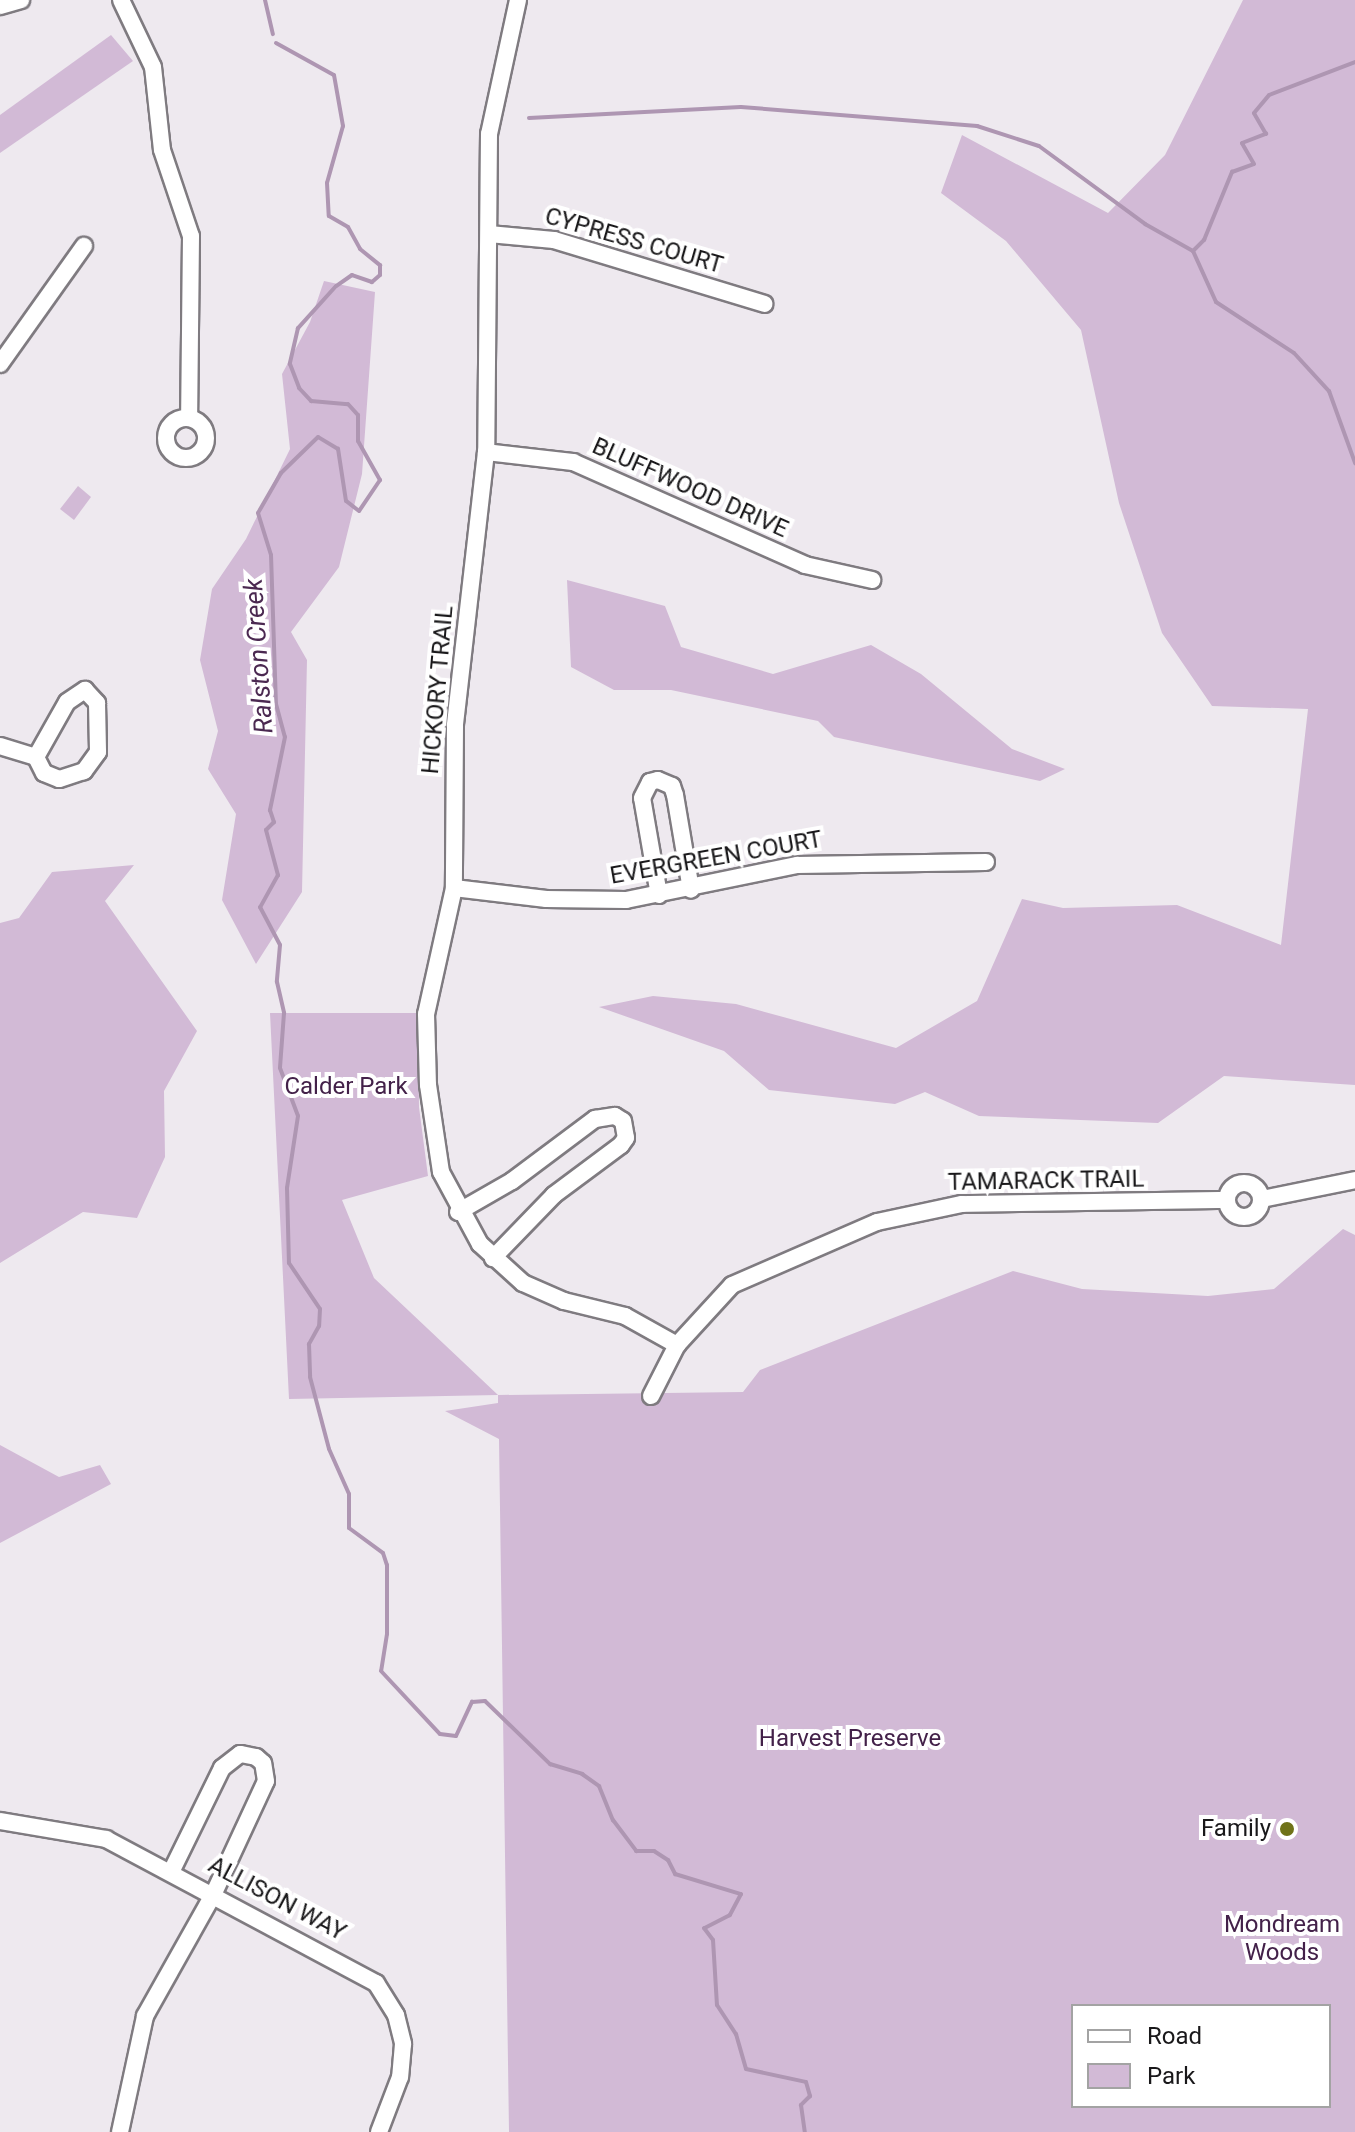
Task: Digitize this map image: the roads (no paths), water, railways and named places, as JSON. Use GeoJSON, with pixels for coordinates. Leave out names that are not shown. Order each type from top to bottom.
{"type":"FeatureCollection","features":[{"type":"Feature","properties":{"kind":"street"},"geometry":{"type":"LineString","coordinates":[[0,6],[21,0]]}},
{"type":"Feature","properties":{"kind":"street"},"geometry":{"type":"LineString","coordinates":[[121,0],[153,67],[162,150],[191,236],[189,418]]}},
{"type":"Feature","properties":{"kind":"street","name":"HICKORY TRAIL"},"geometry":{"type":"LineString","coordinates":[[518,0],[489,134],[486,452],[455,726],[454,888],[425,1033],[441,1172],[458,1212],[493,1258],[544,1294],[625,1316],[677,1345]]}},
{"type":"Feature","properties":{"kind":"street","name":"CYPRESS COURT"},"geometry":{"type":"LineString","coordinates":[[489,234],[554,240],[765,304]]}},
{"type":"Feature","properties":{"kind":"street"},"geometry":{"type":"LineString","coordinates":[[0,364],[84,246]]}},
{"type":"Feature","properties":{"kind":"street","name":"BLUFFWOOD DRIVE"},"geometry":{"type":"LineString","coordinates":[[486,452],[573,462],[805,565],[872,580]]}},
{"type":"Feature","properties":{"kind":"street"},"geometry":{"type":"LineString","coordinates":[[0,746],[36,757],[44,773],[59,779],[73,778],[91,764],[99,741],[94,695],[85,690],[67,702],[36,757]]}},
{"type":"Feature","properties":{"kind":"street"},"geometry":{"type":"LineString","coordinates":[[659,895],[642,798],[650,782],[658,780],[672,786],[675,795],[691,890]]}},
{"type":"Feature","properties":{"kind":"street","name":"EVERGREEN COURT"},"geometry":{"type":"LineString","coordinates":[[454,888],[594,901],[691,890],[797,865],[986,862]]}},
{"type":"Feature","properties":{"kind":"street"},"geometry":{"type":"LineString","coordinates":[[458,1212],[512,1181],[595,1119],[615,1116],[623,1121],[626,1138],[621,1145],[554,1195],[493,1258]]}},
{"type":"Feature","properties":{"kind":"street","name":"TAMARACK TRAIL"},"geometry":{"type":"LineString","coordinates":[[1262,1199],[1355,1180]]}},
{"type":"Feature","properties":{"kind":"street","name":"TAMARACK TRAIL"},"geometry":{"type":"LineString","coordinates":[[1226,1200],[1232,1188],[1245,1182],[1262,1199]]}},
{"type":"Feature","properties":{"kind":"street","name":"TAMARACK TRAIL"},"geometry":{"type":"LineString","coordinates":[[1226,1200],[1235,1215],[1247,1217],[1258,1210],[1262,1199]]}},
{"type":"Feature","properties":{"kind":"street","name":"TAMARACK TRAIL"},"geometry":{"type":"LineString","coordinates":[[651,1396],[677,1345],[699,1315],[749,1275],[908,1212],[990,1202],[1226,1200]]}},
{"type":"Feature","properties":{"kind":"street"},"geometry":{"type":"LineString","coordinates":[[120,2132],[145,2016],[214,1893],[266,1781],[263,1763],[256,1757],[240,1754],[222,1768],[172,1870]]}},
{"type":"Feature","properties":{"kind":"street","name":"ALLISON WAY"},"geometry":{"type":"LineString","coordinates":[[0,1821],[106,1839],[172,1870],[359,1970],[388,1998],[400,2029],[403,2061],[379,2132]]}},
{"type":"Feature","properties":{"kind":"waterway","name":"Ralston Creek"},"geometry":{"type":"LineString","coordinates":[[265,0],[273,34]]}},
{"type":"Feature","properties":{"kind":"waterway","name":"Ralston Creek"},"geometry":{"type":"LineString","coordinates":[[276,43],[334,75],[343,126],[327,183],[329,216],[348,227],[360,249],[380,265],[380,275],[372,282],[352,275],[336,286],[298,328],[290,364],[299,388],[311,401],[348,404],[358,415],[358,441],[380,480],[359,511],[346,501],[338,449],[318,437],[281,473],[258,513],[271,555],[276,704],[285,737],[270,810],[274,822],[266,830],[278,875],[260,907],[280,945],[277,982],[284,1013],[280,1068],[298,1116],[287,1188],[289,1263],[320,1309],[319,1326],[309,1344],[310,1377],[329,1449],[349,1494],[349,1528],[383,1553],[387,1565],[387,1634],[381,1671],[440,1734],[456,1736],[472,1702],[485,1701],[550,1764],[582,1774],[599,1786],[613,1820],[636,1851],[654,1851],[668,1860],[675,1874],[741,1894],[730,1915],[704,1928],[713,1940],[717,2005],[736,2034],[746,2069],[806,2082],[810,2096],[801,2105],[805,2132]]}},
{"type":"Feature","properties":{"kind":"waterway"},"geometry":{"type":"LineString","coordinates":[[1193,251],[1204,240],[1232,172],[1254,164],[1242,143],[1266,134],[1254,113],[1269,95],[1355,62]]}},
{"type":"Feature","properties":{"kind":"waterway"},"geometry":{"type":"LineString","coordinates":[[529,118],[741,107],[977,126],[1039,146],[1145,224],[1193,251],[1216,302],[1294,353],[1329,391],[1355,463]]}},
{"type":"Feature","properties":{"kind":"place","name":"Family"},"geometry":{"type":"Point","coordinates":[1287,1829]}},
{"type":"Feature","properties":{"kind":"park label","name":"Calder Park"},"geometry":{"type":"Point","coordinates":[346,1087]}},
{"type":"Feature","properties":{"kind":"park label","name":"Harvest Preserve"},"geometry":{"type":"Point","coordinates":[850,1739]}},
{"type":"Feature","properties":{"kind":"park label","name":"Mondream Woods"},"geometry":{"type":"Point","coordinates":[1282,1939]}}]}
